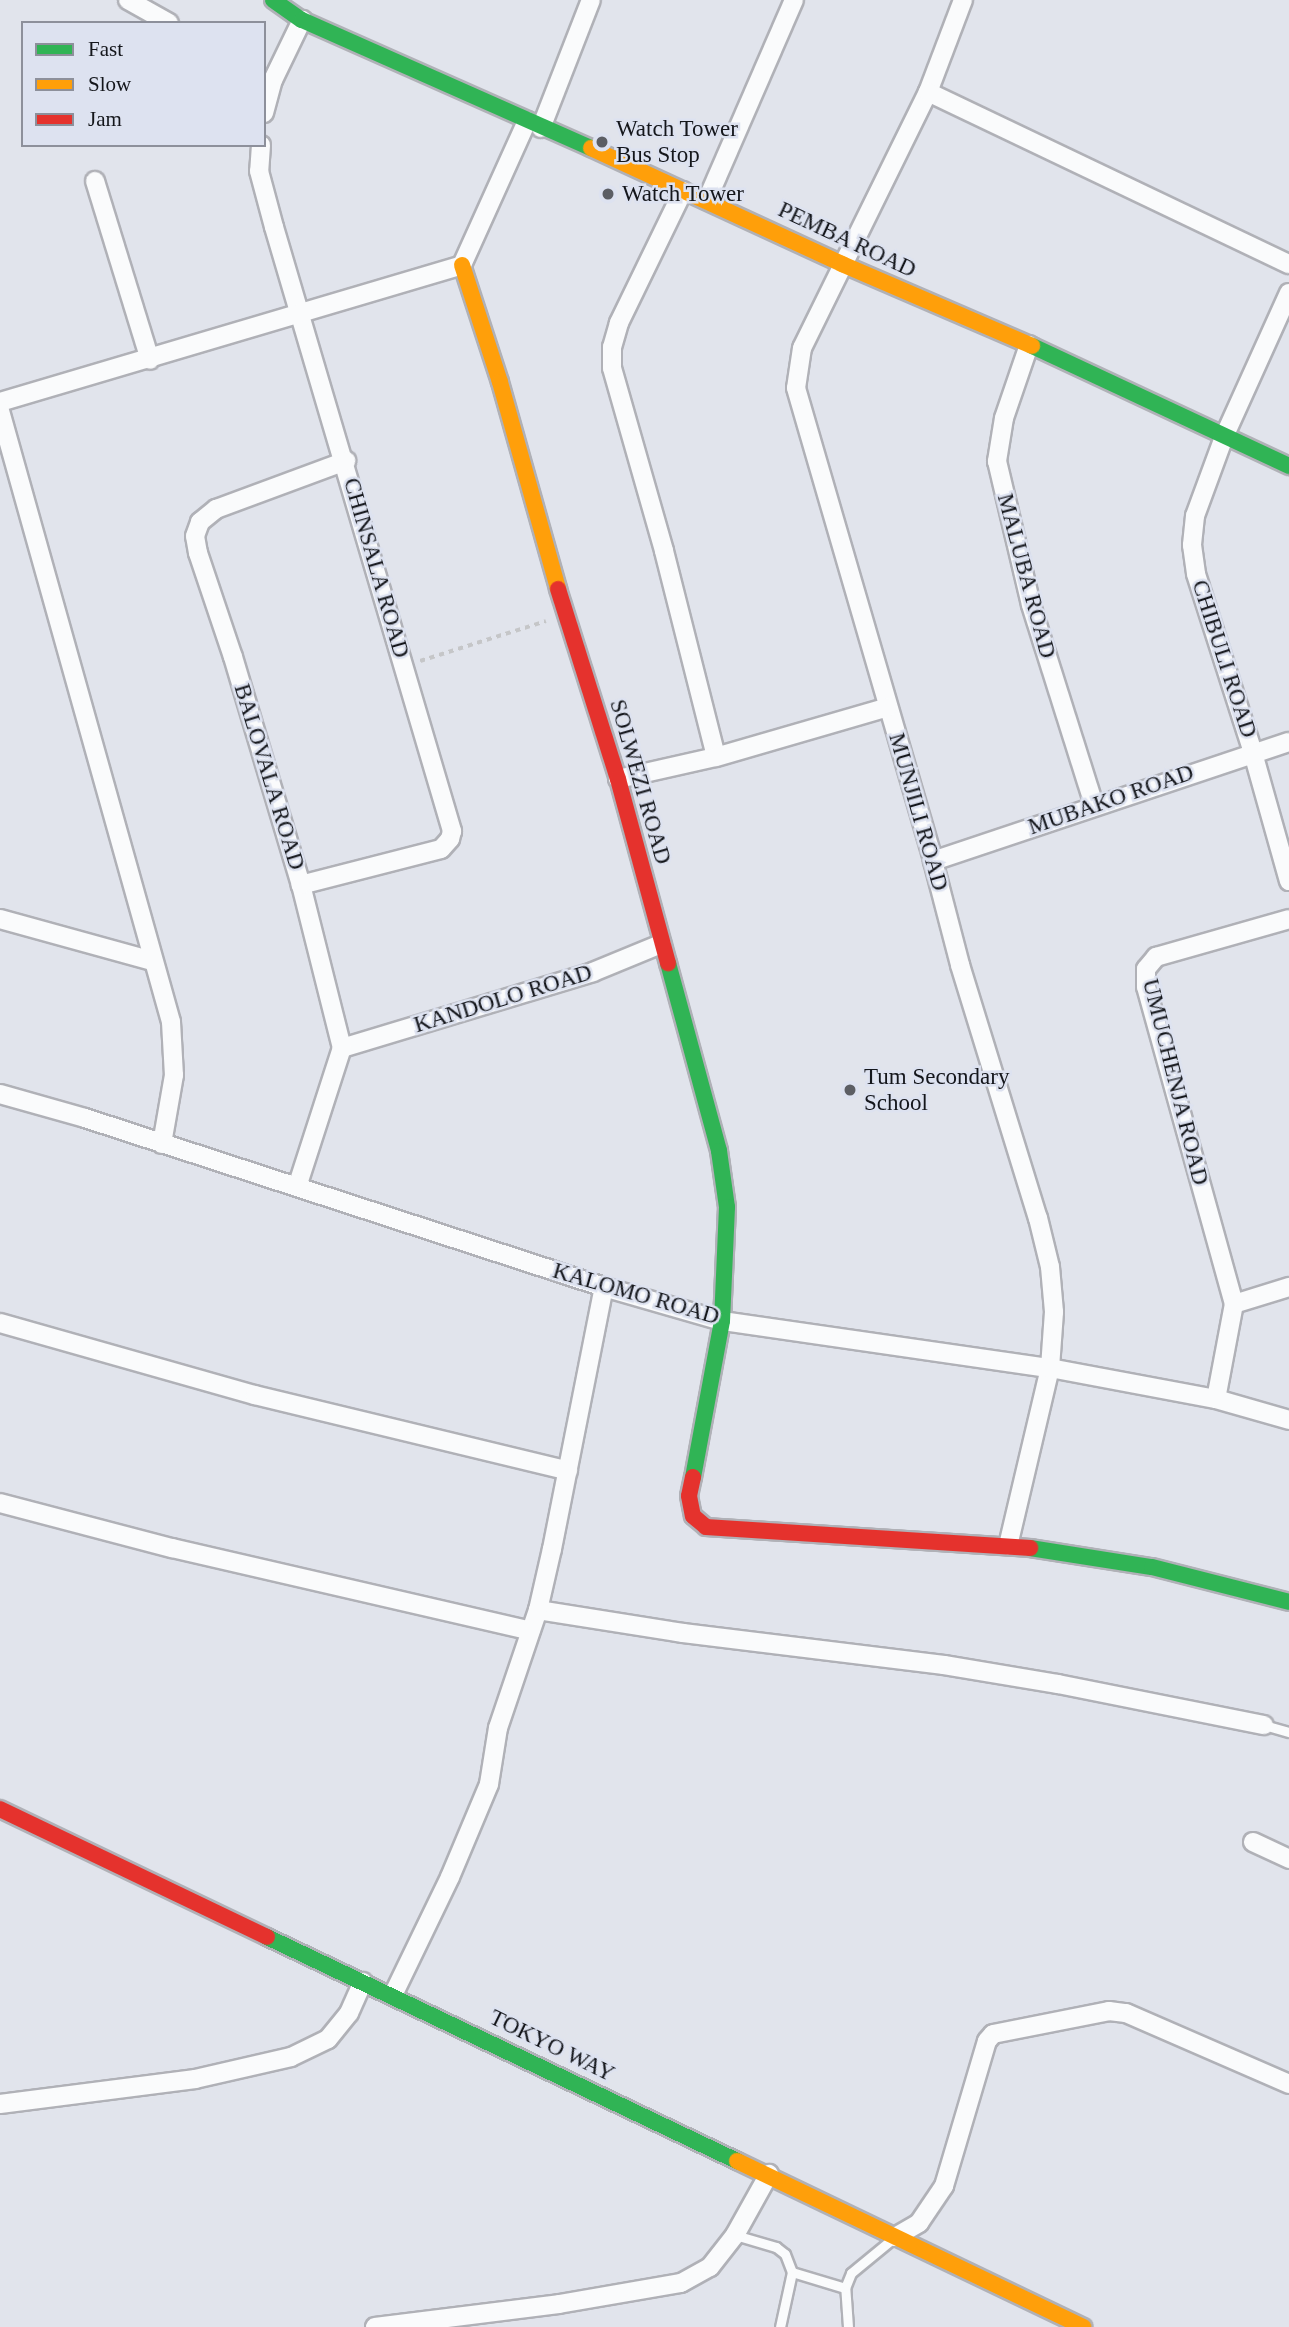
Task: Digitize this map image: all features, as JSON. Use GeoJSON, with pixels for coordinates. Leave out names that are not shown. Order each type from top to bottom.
{"type":"FeatureCollection","features":[{"type":"Feature","properties":{"kind":"street"},"geometry":{"type":"LineString","coordinates":[[128,0],[165,21]]}},
{"type":"Feature","properties":{"kind":"street","name":"PEMBA ROAD"},"geometry":{"type":"LineString","coordinates":[[273,0],[302,20],[1028,345],[1289,466]]}},
{"type":"Feature","properties":{"kind":"street"},"geometry":{"type":"LineString","coordinates":[[0,402],[301,315],[461,265],[534,124],[591,0]]}},
{"type":"Feature","properties":{"kind":"street"},"geometry":{"type":"LineString","coordinates":[[707,200],[794,0]]}},
{"type":"Feature","properties":{"kind":"street","name":"MUNJILI ROAD"},"geometry":{"type":"LineString","coordinates":[[963,0],[928,92],[802,348],[796,388],[933,861],[960,965],[1044,1242],[1054,1312],[1050,1368],[1008,1545]]}},
{"type":"Feature","properties":{"kind":"street"},"geometry":{"type":"LineString","coordinates":[[266,99],[269,77],[302,20]]}},
{"type":"Feature","properties":{"kind":"street"},"geometry":{"type":"LineString","coordinates":[[928,92],[1289,264]]}},
{"type":"Feature","properties":{"kind":"street","name":"CHINSALA ROAD"},"geometry":{"type":"LineString","coordinates":[[261,147],[259,171],[346,461],[452,831],[450,839],[441,849],[301,885]]}},
{"type":"Feature","properties":{"kind":"street"},"geometry":{"type":"LineString","coordinates":[[95,181],[150,359]]}},
{"type":"Feature","properties":{"kind":"street"},"geometry":{"type":"LineString","coordinates":[[683,191],[619,323],[612,347],[612,368],[664,551],[716,757]]}},
{"type":"Feature","properties":{"kind":"street","name":"SOLWEZI ROAD"},"geometry":{"type":"LineString","coordinates":[[461,265],[499,382],[565,615],[618,779],[719,1150],[727,1207],[722,1321],[689,1496],[693,1516],[706,1527],[1008,1545],[1152,1567],[1289,1602]]}},
{"type":"Feature","properties":{"kind":"street","name":"CHIBULI ROAD"},"geometry":{"type":"LineString","coordinates":[[1289,293],[1224,437],[1195,516],[1192,545],[1196,574],[1254,753],[1289,881]]}},
{"type":"Feature","properties":{"kind":"street","name":"MALUBA ROAD"},"geometry":{"type":"LineString","coordinates":[[1028,345],[1003,418],[997,461],[1031,605],[1094,805]]}},
{"type":"Feature","properties":{"kind":"street"},"geometry":{"type":"LineString","coordinates":[[0,411],[111,798],[171,1021],[174,1075],[162,1144]]}},
{"type":"Feature","properties":{"kind":"street","name":"BALOVALA ROAD"},"geometry":{"type":"LineString","coordinates":[[342,1048],[301,885],[195,537],[200,522],[216,509],[346,461]]}},
{"type":"Feature","properties":{"kind":"street"},"geometry":{"type":"LineString","coordinates":[[618,779],[716,757],[888,707]]}},
{"type":"Feature","properties":{"kind":"street","name":"MUBAKO ROAD"},"geometry":{"type":"LineString","coordinates":[[933,861],[1289,742]]}},
{"type":"Feature","properties":{"kind":"street"},"geometry":{"type":"LineString","coordinates":[[0,919],[153,961]]}},
{"type":"Feature","properties":{"kind":"street","name":"UMUCHENJA ROAD"},"geometry":{"type":"LineString","coordinates":[[1234,1304],[1149,999],[1146,969],[1156,957],[1289,919]]}},
{"type":"Feature","properties":{"kind":"street","name":"KANDOLO ROAD"},"geometry":{"type":"LineString","coordinates":[[342,1048],[593,972],[662,944]]}},
{"type":"Feature","properties":{"kind":"street"},"geometry":{"type":"LineString","coordinates":[[297,1187],[342,1048]]}},
{"type":"Feature","properties":{"kind":"street","name":"KALOMO ROAD"},"geometry":{"type":"LineString","coordinates":[[0,1094],[604,1287],[722,1321],[1050,1368],[1216,1399],[1289,1420]]}},
{"type":"Feature","properties":{"kind":"street"},"geometry":{"type":"LineString","coordinates":[[393,1995],[480,1811],[489,1784],[498,1728],[538,1610],[604,1287]]}},
{"type":"Feature","properties":{"kind":"street"},"geometry":{"type":"LineString","coordinates":[[1216,1399],[1234,1304],[1289,1287]]}},
{"type":"Feature","properties":{"kind":"street"},"geometry":{"type":"LineString","coordinates":[[0,1323],[255,1395],[568,1471]]}},
{"type":"Feature","properties":{"kind":"street"},"geometry":{"type":"LineString","coordinates":[[0,1503],[172,1548],[531,1631]]}},
{"type":"Feature","properties":{"kind":"street"},"geometry":{"type":"LineString","coordinates":[[538,1610],[683,1633],[944,1665],[1058,1684],[1264,1726]]}},
{"type":"Feature","properties":{"kind":"street","name":"TOKYO WAY"},"geometry":{"type":"LineString","coordinates":[[0,1809],[769,2174],[1083,2327]]}},
{"type":"Feature","properties":{"kind":"street"},"geometry":{"type":"LineString","coordinates":[[1253,1842],[1289,1858]]}},
{"type":"Feature","properties":{"kind":"street"},"geometry":{"type":"LineString","coordinates":[[0,2104],[195,2079],[291,2057],[328,2039],[349,2012],[363,1982]]}},
{"type":"Feature","properties":{"kind":"street"},"geometry":{"type":"LineString","coordinates":[[895,2236],[919,2223],[944,2186],[987,2041],[993,2034],[1110,2011],[1126,2014],[1289,2084]]}},
{"type":"Feature","properties":{"kind":"street"},"geometry":{"type":"LineString","coordinates":[[374,2327],[559,2304],[681,2283],[710,2267],[735,2235],[769,2174]]}},
{"type":"Feature","properties":{"kind":"lane"},"geometry":{"type":"LineString","coordinates":[[1264,1726],[1289,1732]]}},
{"type":"Feature","properties":{"kind":"lane"},"geometry":{"type":"LineString","coordinates":[[735,2235],[776,2247],[785,2254],[792,2272],[780,2327]]}},
{"type":"Feature","properties":{"kind":"lane"},"geometry":{"type":"LineString","coordinates":[[848,2327],[845,2288],[851,2273],[895,2236]]}},
{"type":"Feature","properties":{"kind":"lane"},"geometry":{"type":"LineString","coordinates":[[792,2272],[845,2288]]}},
{"type":"Feature","properties":{"kind":"path"},"geometry":{"type":"LineString","coordinates":[[404,666],[565,615]]}},
{"type":"Feature","properties":{"kind":"traffic: fast"},"geometry":{"type":"LineString","coordinates":[[273,0],[302,20],[591,148]]}},
{"type":"Feature","properties":{"kind":"traffic: fast"},"geometry":{"type":"LineString","coordinates":[[1032,346],[1289,466]]}},
{"type":"Feature","properties":{"kind":"traffic: fast"},"geometry":{"type":"LineString","coordinates":[[668,963],[719,1151],[727,1207],[722,1321],[693,1477]]}},
{"type":"Feature","properties":{"kind":"traffic: fast"},"geometry":{"type":"LineString","coordinates":[[1030,1548],[1152,1567],[1289,1602]]}},
{"type":"Feature","properties":{"kind":"traffic: fast"},"geometry":{"type":"LineString","coordinates":[[267,1937],[737,2161]]}},
{"type":"Feature","properties":{"kind":"traffic: slow"},"geometry":{"type":"LineString","coordinates":[[591,148],[842,264],[1032,346]]}},
{"type":"Feature","properties":{"kind":"traffic: slow"},"geometry":{"type":"LineString","coordinates":[[462,265],[500,382],[558,589]]}},
{"type":"Feature","properties":{"kind":"traffic: slow"},"geometry":{"type":"LineString","coordinates":[[737,2161],[1083,2327]]}},
{"type":"Feature","properties":{"kind":"traffic: jam"},"geometry":{"type":"LineString","coordinates":[[558,589],[618,779],[668,963]]}},
{"type":"Feature","properties":{"kind":"traffic: jam"},"geometry":{"type":"LineString","coordinates":[[693,1477],[689,1496],[693,1516],[706,1527],[1030,1548]]}},
{"type":"Feature","properties":{"kind":"traffic: jam"},"geometry":{"type":"LineString","coordinates":[[0,1809],[267,1937]]}},
{"type":"Feature","properties":{"kind":"place","name":"Watch Tower Bus Stop"},"geometry":{"type":"Point","coordinates":[602,142]}},
{"type":"Feature","properties":{"kind":"place","name":"Watch Tower"},"geometry":{"type":"Point","coordinates":[608,194]}},
{"type":"Feature","properties":{"kind":"place","name":"Tum Secondary School"},"geometry":{"type":"Point","coordinates":[850,1090]}}]}
